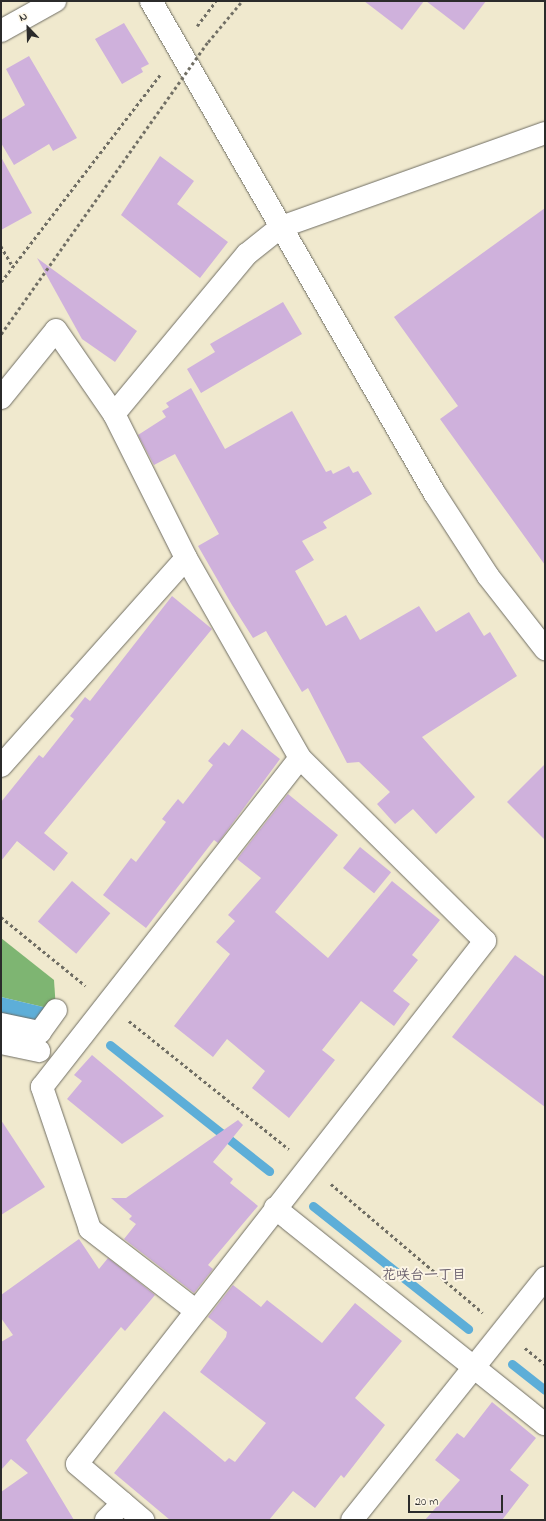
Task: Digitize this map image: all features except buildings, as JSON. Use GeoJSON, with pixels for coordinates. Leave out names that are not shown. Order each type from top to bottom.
{"type":"FeatureCollection","features":[{"type":"Feature","properties":{"kind":"street"},"geometry":{"type":"LineString","coordinates":[[1,30],[55,1]]}},
{"type":"Feature","properties":{"kind":"street"},"geometry":{"type":"LineString","coordinates":[[151,1],[435,494],[488,576],[545,649]]}},
{"type":"Feature","properties":{"kind":"street"},"geometry":{"type":"LineString","coordinates":[[114,414],[248,254],[281,227],[545,133]]}},
{"type":"Feature","properties":{"kind":"street"},"geometry":{"type":"LineString","coordinates":[[1,398],[56,330],[114,414],[186,558],[300,758],[485,941],[195,1310],[77,1464],[143,1520]]}},
{"type":"Feature","properties":{"kind":"street"},"geometry":{"type":"LineString","coordinates":[[1,766],[186,558]]}},
{"type":"Feature","properties":{"kind":"street"},"geometry":{"type":"LineString","coordinates":[[195,1310],[90,1229],[42,1087],[106,1003],[300,758]]}},
{"type":"Feature","properties":{"kind":"street"},"geometry":{"type":"LineString","coordinates":[[1,1024],[40,1032],[56,1010]]}},
{"type":"Feature","properties":{"kind":"street"},"geometry":{"type":"LineString","coordinates":[[1,1043],[39,1051]]}},
{"type":"Feature","properties":{"kind":"street"},"geometry":{"type":"LineString","coordinates":[[275,1208],[472,1369],[545,1424]]}},
{"type":"Feature","properties":{"kind":"street"},"geometry":{"type":"LineString","coordinates":[[352,1520],[545,1278]]}},
{"type":"Feature","properties":{"kind":"street"},"geometry":{"type":"LineString","coordinates":[[106,1520],[123,1503]]}},
{"type":"Feature","properties":{"kind":"path"},"geometry":{"type":"LineString","coordinates":[[1,282],[12,265],[180,51],[216,1]]}},
{"type":"Feature","properties":{"kind":"path"},"geometry":{"type":"LineString","coordinates":[[1,334],[208,42],[242,1]]}},
{"type":"Feature","properties":{"kind":"path"},"geometry":{"type":"LineString","coordinates":[[1,246],[12,265]]}},
{"type":"Feature","properties":{"kind":"path"},"geometry":{"type":"LineString","coordinates":[[1,918],[309,1166],[503,1331],[545,1364]]}},
{"type":"Feature","properties":{"kind":"green space"},"geometry":{"type":"Polygon","coordinates":[[[1,938],[54,980],[56,1010],[1,997],[1,938]]]}},
{"type":"Feature","properties":{"kind":"water"},"geometry":{"type":"Polygon","coordinates":[[[1,997],[56,1010],[47,1021],[1,1024],[1,997]]]}},
{"type":"Feature","properties":{"kind":"waterway"},"geometry":{"type":"LineString","coordinates":[[110,1045],[269,1171]]}},
{"type":"Feature","properties":{"kind":"waterway"},"geometry":{"type":"LineString","coordinates":[[313,1206],[468,1329]]}},
{"type":"Feature","properties":{"kind":"waterway"},"geometry":{"type":"LineString","coordinates":[[512,1364],[545,1390]]}},
{"type":"Feature","properties":{"kind":"district","name":"花咲台一丁目"},"geometry":{"type":"Point","coordinates":[424,1276]}}]}
